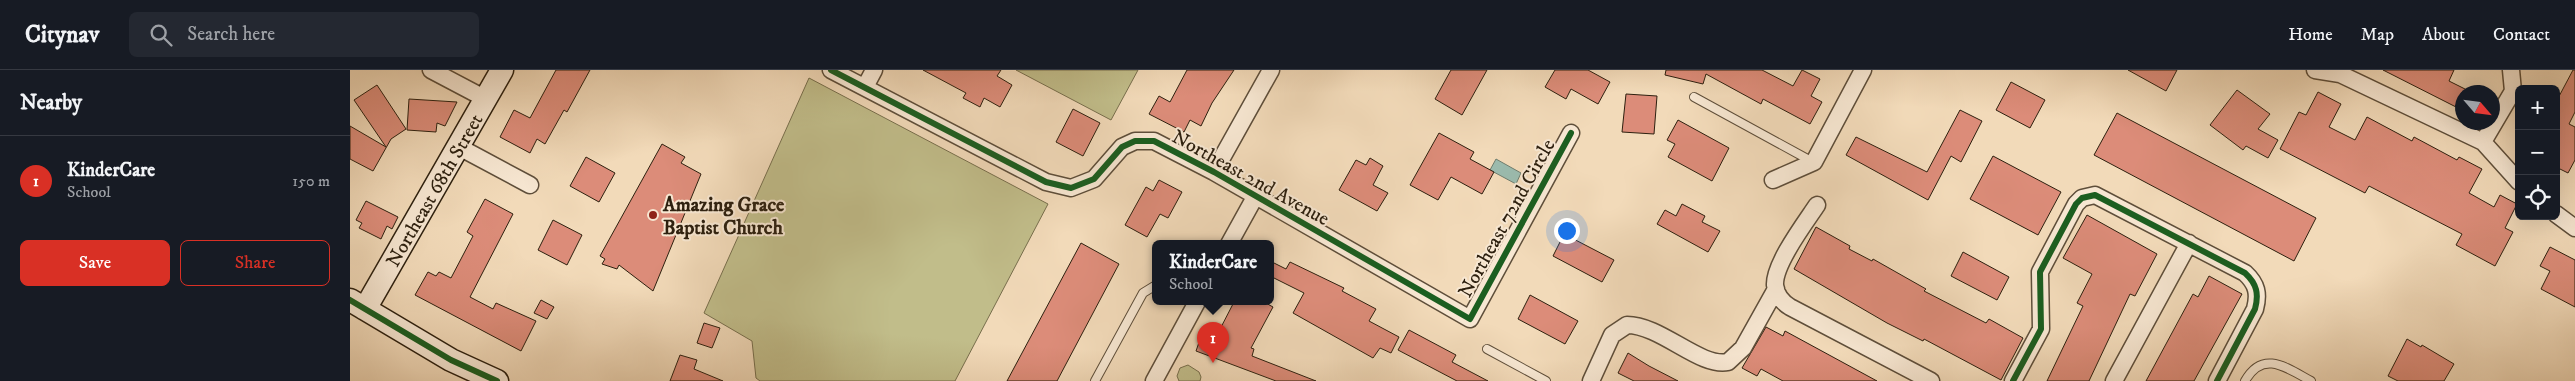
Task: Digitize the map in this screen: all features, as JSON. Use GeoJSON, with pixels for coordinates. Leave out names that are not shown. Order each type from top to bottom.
{"type":"FeatureCollection","features":[{"type":"Feature","properties":{"kind":"street"},"geometry":{"type":"LineString","coordinates":[[431,70],[486,99]]}},
{"type":"Feature","properties":{"kind":"street","name":"Northeast 68th Street"},"geometry":{"type":"LineString","coordinates":[[357,305],[459,147],[502,70]]}},
{"type":"Feature","properties":{"kind":"street","name":"Northeast 2nd Avenue"},"geometry":{"type":"LineString","coordinates":[[831,70],[1046,182],[1071,188],[1094,179],[1122,147],[1135,141],[1154,141],[1214,172],[1255,198],[1470,319]]}},
{"type":"Feature","properties":{"kind":"street"},"geometry":{"type":"LineString","coordinates":[[865,88],[874,70]]}},
{"type":"Feature","properties":{"kind":"street"},"geometry":{"type":"LineString","coordinates":[[1214,172],[1271,70]]}},
{"type":"Feature","properties":{"kind":"street"},"geometry":{"type":"LineString","coordinates":[[1773,180],[1814,162],[1863,70]]}},
{"type":"Feature","properties":{"kind":"street"},"geometry":{"type":"LineString","coordinates":[[2315,70],[2353,75],[2483,142],[2515,178]]}},
{"type":"Feature","properties":{"kind":"street"},"geometry":{"type":"LineString","coordinates":[[2483,142],[2513,91],[2511,70]]}},
{"type":"Feature","properties":{"kind":"street","name":"Northeast 72nd Circle"},"geometry":{"type":"LineString","coordinates":[[1470,319],[1571,133]]}},
{"type":"Feature","properties":{"kind":"street"},"geometry":{"type":"LineString","coordinates":[[459,147],[530,185]]}},
{"type":"Feature","properties":{"kind":"street"},"geometry":{"type":"LineString","coordinates":[[2013,381],[2041,329],[2040,272],[2076,204],[2089,195],[2102,197],[2245,272],[2257,288],[2258,299],[2255,309],[2216,381]]}},
{"type":"Feature","properties":{"kind":"street"},"geometry":{"type":"LineString","coordinates":[[1231,240],[1255,198]]}},
{"type":"Feature","properties":{"kind":"street"},"geometry":{"type":"LineString","coordinates":[[1591,381],[1612,335],[1627,325],[1650,329],[1709,360],[1728,362],[1743,348],[1776,289],[1778,271],[1817,205]]}},
{"type":"Feature","properties":{"kind":"street"},"geometry":{"type":"LineString","coordinates":[[2560,217],[2575,228]]}},
{"type":"Feature","properties":{"kind":"street"},"geometry":{"type":"LineString","coordinates":[[2114,381],[2189,244]]}},
{"type":"Feature","properties":{"kind":"street"},"geometry":{"type":"LineString","coordinates":[[1776,289],[1779,298],[1790,307],[1931,381]]}},
{"type":"Feature","properties":{"kind":"street"},"geometry":{"type":"LineString","coordinates":[[357,305],[451,360],[497,381]]}},
{"type":"Feature","properties":{"kind":"street"},"geometry":{"type":"LineString","coordinates":[[1154,381],[1194,305]]}},
{"type":"Feature","properties":{"kind":"lane"},"geometry":{"type":"LineString","coordinates":[[1694,97],[1814,162]]}},
{"type":"Feature","properties":{"kind":"lane"},"geometry":{"type":"LineString","coordinates":[[1095,381],[1143,292],[1152,287]]}},
{"type":"Feature","properties":{"kind":"lane"},"geometry":{"type":"LineString","coordinates":[[1487,349],[1546,381]]}},
{"type":"Feature","properties":{"kind":"lane"},"geometry":{"type":"LineString","coordinates":[[2245,381],[2254,369],[2268,363],[2283,366],[2311,381]]}},
{"type":"Feature","properties":{"kind":"shaded area"},"geometry":{"type":"Polygon","coordinates":[[[1016,70],[1138,70],[1111,120],[1016,70]]]}},
{"type":"Feature","properties":{"kind":"shaded area"},"geometry":{"type":"Polygon","coordinates":[[[809,78],[1048,204],[955,381],[760,381],[756,378],[752,341],[704,313],[809,78]]]}},
{"type":"Feature","properties":{"kind":"shaded area"},"geometry":{"type":"Polygon","coordinates":[[[1496,159],[1521,173],[1516,184],[1490,170],[1496,159]]]}},
{"type":"Feature","properties":{"kind":"shaded area"},"geometry":{"type":"Polygon","coordinates":[[[1188,365],[1199,372],[1200,381],[1179,381],[1177,376],[1180,368],[1188,365]]]}},
{"type":"Feature","properties":{"kind":"building"},"geometry":{"type":"Polygon","coordinates":[[[556,70],[590,70],[567,112],[564,110],[545,144],[537,139],[530,153],[500,137],[514,110],[530,118],[556,70]]]}},
{"type":"Feature","properties":{"kind":"building"},"geometry":{"type":"Polygon","coordinates":[[[923,70],[1001,70],[997,76],[1012,85],[1000,107],[984,98],[980,107],[963,98],[966,93],[923,70]]]}},
{"type":"Feature","properties":{"kind":"building"},"geometry":{"type":"Polygon","coordinates":[[[1187,70],[1234,70],[1212,103],[1201,126],[1190,120],[1184,132],[1149,114],[1159,96],[1170,102],[1187,70]]]}},
{"type":"Feature","properties":{"kind":"building"},"geometry":{"type":"Polygon","coordinates":[[[1451,70],[1487,70],[1462,115],[1435,99],[1451,70]]]}},
{"type":"Feature","properties":{"kind":"building"},"geometry":{"type":"Polygon","coordinates":[[[1555,70],[1588,70],[1610,82],[1598,104],[1571,89],[1566,99],[1545,87],[1555,70]]]}},
{"type":"Feature","properties":{"kind":"building"},"geometry":{"type":"Polygon","coordinates":[[[1666,70],[1762,70],[1793,86],[1802,70],[1820,79],[1811,96],[1822,102],[1810,124],[1763,99],[1761,104],[1706,74],[1703,84],[1665,75],[1666,70]]]}},
{"type":"Feature","properties":{"kind":"building"},"geometry":{"type":"Polygon","coordinates":[[[2128,70],[2177,70],[2166,91],[2128,70]]]}},
{"type":"Feature","properties":{"kind":"building"},"geometry":{"type":"Polygon","coordinates":[[[2383,70],[2454,70],[2449,81],[2457,85],[2455,85],[2455,106],[2383,70]]]}},
{"type":"Feature","properties":{"kind":"building"},"geometry":{"type":"Polygon","coordinates":[[[2573,70],[2575,70],[2575,112],[2569,124],[2575,127],[2575,160],[2568,173],[2560,169],[2560,94],[2573,70]]]}},
{"type":"Feature","properties":{"kind":"building"},"geometry":{"type":"Polygon","coordinates":[[[2011,82],[2045,100],[2030,128],[1996,110],[2011,82]]]}},
{"type":"Feature","properties":{"kind":"building"},"geometry":{"type":"Polygon","coordinates":[[[377,85],[406,129],[391,139],[373,171],[350,159],[350,126],[386,147],[354,100],[377,85]]]}},
{"type":"Feature","properties":{"kind":"building"},"geometry":{"type":"Polygon","coordinates":[[[2237,90],[2270,114],[2258,129],[2278,140],[2268,158],[2246,146],[2243,150],[2210,125],[2237,90]]]}},
{"type":"Feature","properties":{"kind":"building"},"geometry":{"type":"Polygon","coordinates":[[[2318,92],[2341,104],[2329,127],[2355,140],[2367,117],[2412,141],[2414,137],[2457,160],[2459,157],[2482,169],[2469,193],[2494,207],[2500,195],[2515,203],[2515,208],[2505,228],[2513,232],[2495,266],[2456,245],[2462,234],[2369,186],[2365,193],[2280,149],[2299,112],[2306,115],[2318,92]]]}},
{"type":"Feature","properties":{"kind":"building"},"geometry":{"type":"Polygon","coordinates":[[[1626,94],[1657,96],[1654,134],[1622,132],[1626,94]]]}},
{"type":"Feature","properties":{"kind":"building"},"geometry":{"type":"Polygon","coordinates":[[[409,99],[457,102],[445,126],[437,123],[436,132],[407,130],[409,99]]]}},
{"type":"Feature","properties":{"kind":"building"},"geometry":{"type":"Polygon","coordinates":[[[1073,109],[1100,123],[1083,156],[1056,142],[1073,109]]]}},
{"type":"Feature","properties":{"kind":"building"},"geometry":{"type":"Polygon","coordinates":[[[1960,110],[1982,121],[1961,162],[1951,156],[1928,200],[1846,155],[1856,137],[1927,172],[1960,110]]]}},
{"type":"Feature","properties":{"kind":"building"},"geometry":{"type":"Polygon","coordinates":[[[2117,113],[2316,218],[2294,261],[2094,155],[2117,113]]]}},
{"type":"Feature","properties":{"kind":"building"},"geometry":{"type":"Polygon","coordinates":[[[1678,120],[1729,148],[1712,181],[1668,157],[1675,144],[1667,140],[1678,120]]]}},
{"type":"Feature","properties":{"kind":"building"},"geometry":{"type":"Polygon","coordinates":[[[1439,133],[1474,152],[1470,159],[1494,172],[1482,194],[1451,177],[1438,200],[1410,185],[1439,133]]]}},
{"type":"Feature","properties":{"kind":"building","name":"Amazing Grace Baptist Church"},"geometry":{"type":"Polygon","coordinates":[[[662,144],[685,157],[681,163],[701,174],[653,291],[619,265],[617,269],[602,264],[605,259],[600,256],[662,144]]]}},
{"type":"Feature","properties":{"kind":"building"},"geometry":{"type":"Polygon","coordinates":[[[1993,156],[2061,192],[2038,235],[1970,199],[1993,156]]]}},
{"type":"Feature","properties":{"kind":"building"},"geometry":{"type":"Polygon","coordinates":[[[586,157],[615,173],[599,202],[570,186],[586,157]]]}},
{"type":"Feature","properties":{"kind":"building"},"geometry":{"type":"Polygon","coordinates":[[[1370,158],[1383,166],[1373,185],[1388,193],[1377,211],[1339,190],[1356,160],[1366,165],[1370,158]]]}},
{"type":"Feature","properties":{"kind":"building"},"geometry":{"type":"Polygon","coordinates":[[[1159,180],[1182,192],[1168,218],[1160,214],[1147,237],[1125,225],[1146,187],[1153,191],[1159,180]]]}},
{"type":"Feature","properties":{"kind":"building"},"geometry":{"type":"Polygon","coordinates":[[[485,199],[513,214],[470,297],[493,309],[496,303],[536,321],[521,351],[415,295],[428,272],[436,276],[439,272],[451,278],[473,236],[467,232],[485,199]]]}},
{"type":"Feature","properties":{"kind":"building"},"geometry":{"type":"Polygon","coordinates":[[[366,201],[398,217],[392,229],[387,226],[381,239],[359,228],[362,223],[356,220],[366,201]]]}},
{"type":"Feature","properties":{"kind":"building"},"geometry":{"type":"Polygon","coordinates":[[[1682,204],[1705,216],[1702,222],[1720,231],[1708,252],[1657,224],[1665,210],[1676,216],[1682,204]]]}},
{"type":"Feature","properties":{"kind":"building"},"geometry":{"type":"Polygon","coordinates":[[[2087,215],[2157,254],[2135,296],[2130,294],[2089,381],[2047,381],[2083,306],[2077,303],[2092,274],[2063,258],[2087,215]]]}},
{"type":"Feature","properties":{"kind":"building"},"geometry":{"type":"Polygon","coordinates":[[[553,220],[582,235],[567,265],[538,250],[553,220]]]}},
{"type":"Feature","properties":{"kind":"building"},"geometry":{"type":"Polygon","coordinates":[[[1816,227],[1850,246],[1849,249],[1872,261],[1873,259],[1926,289],[1924,291],[1986,323],[1989,319],[2023,338],[2001,380],[1924,339],[1923,341],[1887,323],[1794,269],[1816,227]]]}},
{"type":"Feature","properties":{"kind":"building"},"geometry":{"type":"Polygon","coordinates":[[[1564,234],[1614,260],[1602,282],[1553,256],[1564,234]]]}},
{"type":"Feature","properties":{"kind":"building"},"geometry":{"type":"Polygon","coordinates":[[[1081,243],[1119,264],[1057,381],[1007,381],[1081,243]]]}},
{"type":"Feature","properties":{"kind":"building"},"geometry":{"type":"Polygon","coordinates":[[[2550,247],[2575,260],[2575,307],[2541,289],[2550,271],[2540,266],[2550,247]]]}},
{"type":"Feature","properties":{"kind":"building"},"geometry":{"type":"Polygon","coordinates":[[[1963,252],[2009,277],[1997,300],[1951,276],[1963,252]]]}},
{"type":"Feature","properties":{"kind":"building"},"geometry":{"type":"Polygon","coordinates":[[[1290,262],[1344,288],[1342,291],[1376,309],[1369,321],[1399,337],[1391,353],[1380,348],[1373,358],[1293,313],[1304,293],[1274,278],[1274,263],[1286,269],[1290,262]]]}},
{"type":"Feature","properties":{"kind":"building"},"geometry":{"type":"Polygon","coordinates":[[[2209,276],[2242,294],[2194,381],[2146,381],[2193,294],[2198,297],[2209,276]]]}},
{"type":"Feature","properties":{"kind":"building"},"geometry":{"type":"Polygon","coordinates":[[[1530,295],[1578,321],[1565,344],[1518,319],[1530,295]]]}},
{"type":"Feature","properties":{"kind":"building"},"geometry":{"type":"Polygon","coordinates":[[[541,300],[554,307],[547,319],[534,313],[541,300]]]}},
{"type":"Feature","properties":{"kind":"building"},"geometry":{"type":"Polygon","coordinates":[[[1232,305],[1269,305],[1273,307],[1251,348],[1254,349],[1252,356],[1316,381],[1276,381],[1196,351],[1203,331],[1217,335],[1232,305]]]}},
{"type":"Feature","properties":{"kind":"building"},"geometry":{"type":"Polygon","coordinates":[[[704,323],[720,328],[712,348],[697,343],[704,323]]]}},
{"type":"Feature","properties":{"kind":"building"},"geometry":{"type":"Polygon","coordinates":[[[1766,327],[1783,336],[1785,331],[1877,381],[1783,381],[1761,369],[1757,376],[1742,368],[1766,327]]]}},
{"type":"Feature","properties":{"kind":"building"},"geometry":{"type":"Polygon","coordinates":[[[1409,330],[1456,355],[1452,362],[1488,381],[1457,381],[1398,350],[1409,330]]]}},
{"type":"Feature","properties":{"kind":"building"},"geometry":{"type":"Polygon","coordinates":[[[2407,339],[2421,347],[2422,345],[2454,364],[2444,381],[2398,381],[2388,376],[2407,339]]]}},
{"type":"Feature","properties":{"kind":"building"},"geometry":{"type":"Polygon","coordinates":[[[1628,353],[1678,381],[1634,381],[1618,373],[1628,353]]]}},
{"type":"Feature","properties":{"kind":"building"},"geometry":{"type":"Polygon","coordinates":[[[680,355],[697,360],[694,369],[723,381],[670,381],[680,355]]]}},
{"type":"Feature","properties":{"kind":"cycle path"},"geometry":{"type":"LineString","coordinates":[[831,70],[1046,182],[1071,188],[1094,179],[1122,147],[1135,141],[1154,141],[1214,172],[1470,319],[1571,133]]}},
{"type":"Feature","properties":{"kind":"cycle path"},"geometry":{"type":"LineString","coordinates":[[2013,381],[2041,329],[2040,272],[2076,204],[2082,198],[2095,195],[2245,273],[2252,281],[2257,294],[2255,309],[2217,381]]}},
{"type":"Feature","properties":{"kind":"cycle path"},"geometry":{"type":"LineString","coordinates":[[350,300],[451,360],[497,381]]}},
{"type":"Feature","properties":{"kind":"place","name":"Amazing Grace Baptist Church"},"geometry":{"type":"Point","coordinates":[653,215]}},
{"type":"Feature","properties":{"kind":"place","name":"KinderCare"},"geometry":{"type":"Point","coordinates":[1213,363]}}]}
